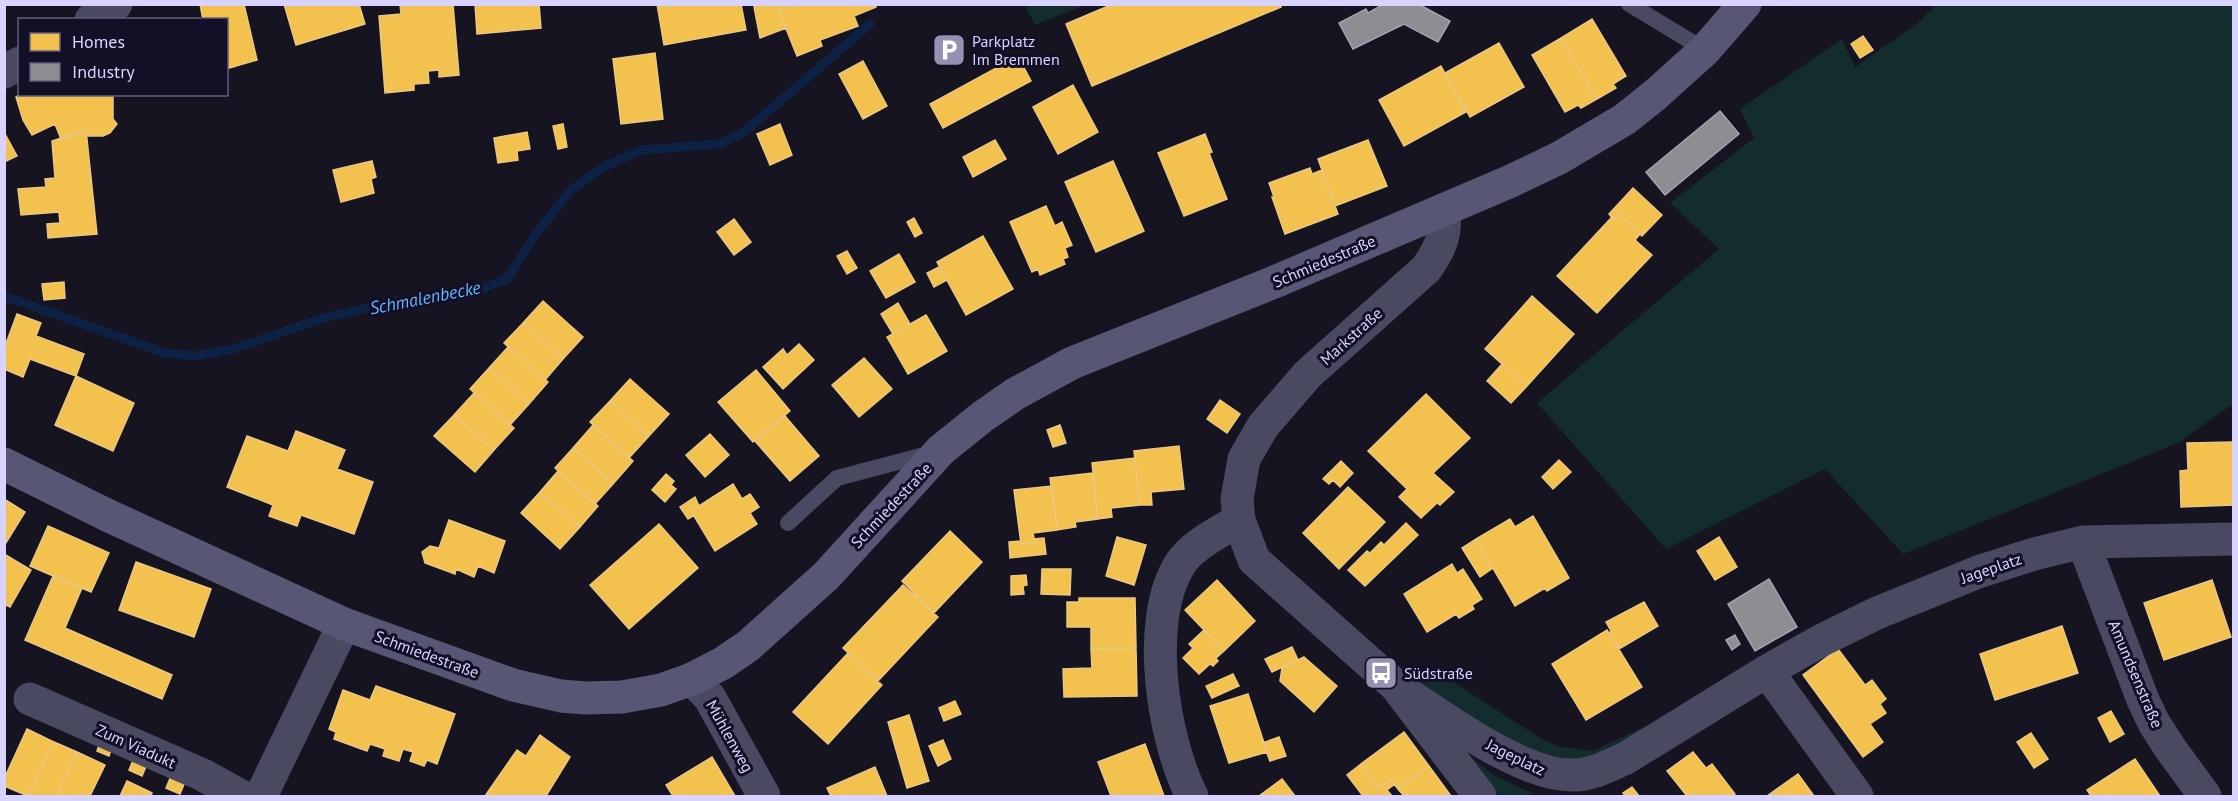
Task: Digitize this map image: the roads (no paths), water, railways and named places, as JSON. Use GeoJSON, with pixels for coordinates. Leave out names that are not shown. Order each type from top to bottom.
{"type":"FeatureCollection","features":[{"type":"Feature","properties":{"kind":"main road","name":"Schmiedestraße"},"geometry":{"type":"LineString","coordinates":[[4,464],[107,515],[344,624],[513,685],[561,696],[585,698],[622,697],[661,690],[692,679],[723,663],[748,646],[826,576],[941,450],[982,417],[1043,378],[1072,363],[1202,312],[1443,210],[1530,172],[1598,136],[1625,119],[1705,50],[1745,4]]}},
{"type":"Feature","properties":{"kind":"street"},"geometry":{"type":"LineString","coordinates":[[94,18],[116,4]]}},
{"type":"Feature","properties":{"kind":"street"},"geometry":{"type":"LineString","coordinates":[[4,72],[18,64]]}},
{"type":"Feature","properties":{"kind":"street","name":"Markstraße"},"geometry":{"type":"LineString","coordinates":[[1239,520],[1237,499],[1244,459],[1263,426],[1289,393],[1308,374],[1426,269],[1439,251],[1446,224],[1443,210]]}},
{"type":"Feature","properties":{"kind":"street"},"geometry":{"type":"LineString","coordinates":[[1192,796],[1178,760],[1168,722],[1162,672],[1162,625],[1167,596],[1180,563],[1199,544],[1239,520],[1254,560],[1396,687],[1480,796]]}},
{"type":"Feature","properties":{"kind":"street","name":"Jageplatz"},"geometry":{"type":"LineString","coordinates":[[1396,687],[1518,761],[1552,774],[1585,775],[1626,758],[1767,671],[1822,640],[1930,590],[2034,554],[2083,542],[2234,539]]}},
{"type":"Feature","properties":{"kind":"street","name":"Amundsenstraße"},"geometry":{"type":"LineString","coordinates":[[2083,542],[2143,700],[2154,723],[2205,796]]}},
{"type":"Feature","properties":{"kind":"street"},"geometry":{"type":"LineString","coordinates":[[261,796],[344,624]]}},
{"type":"Feature","properties":{"kind":"street"},"geometry":{"type":"LineString","coordinates":[[1767,671],[1857,796]]}},
{"type":"Feature","properties":{"kind":"street","name":"Mühlenweg"},"geometry":{"type":"LineString","coordinates":[[692,679],[710,698],[764,796]]}},
{"type":"Feature","properties":{"kind":"street","name":"Zum Viadukt"},"geometry":{"type":"LineString","coordinates":[[30,699],[203,775],[241,796]]}},
{"type":"Feature","properties":{"kind":"lane"},"geometry":{"type":"LineString","coordinates":[[1629,4],[1705,50]]}},
{"type":"Feature","properties":{"kind":"lane"},"geometry":{"type":"LineString","coordinates":[[788,523],[837,478],[941,450]]}},
{"type":"Feature","properties":{"kind":"waterway","name":"Schmalenbecke"},"geometry":{"type":"LineString","coordinates":[[4,296],[165,353],[195,356],[234,349],[323,318],[399,301],[449,298],[472,293],[508,278],[536,234],[570,191],[605,166],[642,150],[719,144],[744,132],[870,24]]}},
{"type":"Feature","properties":{"kind":"place","name":"Parkplatz Im Bremmen"},"geometry":{"type":"Point","coordinates":[949,50]}},
{"type":"Feature","properties":{"kind":"place","name":"Südstraße"},"geometry":{"type":"Point","coordinates":[1381,673]}}]}
